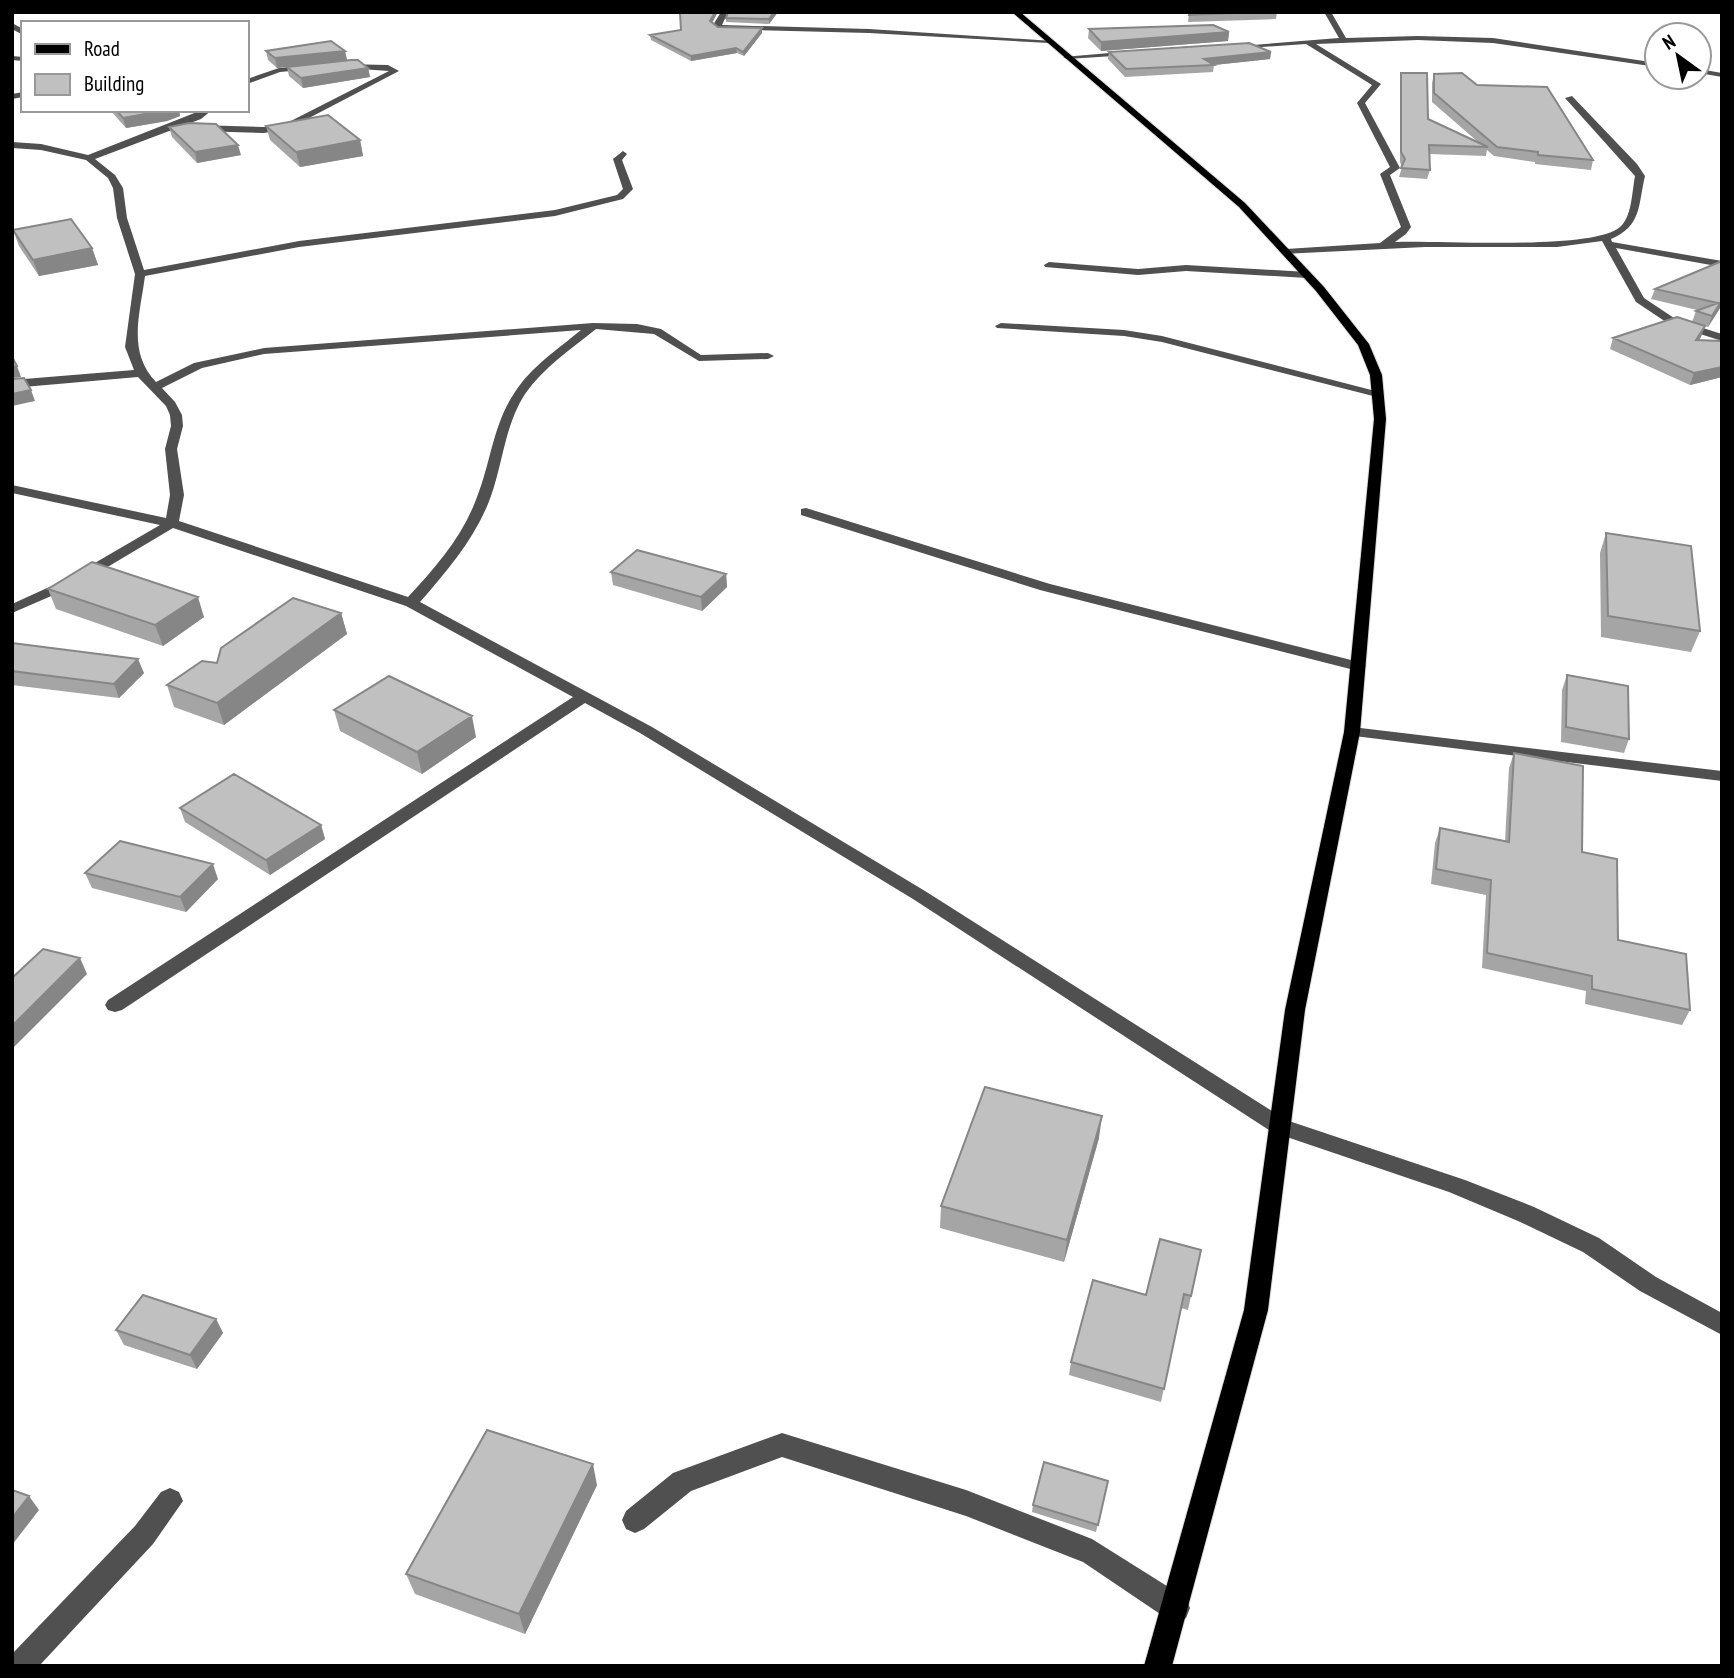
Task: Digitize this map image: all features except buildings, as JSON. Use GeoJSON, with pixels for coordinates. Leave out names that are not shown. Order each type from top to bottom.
{"type":"FeatureCollection","features":[{"type":"Feature","properties":{"kind":"main road"},"geometry":{"type":"LineString","coordinates":[[1015,12],[1242,205],[1307,275],[1363,344],[1376,374],[1380,419],[1352,732],[1295,1010],[1256,1310],[1158,1666]]}},
{"type":"Feature","properties":{"kind":"street"},"geometry":{"type":"LineString","coordinates":[[725,12],[717,25],[720,27],[869,31],[1049,41]]}},
{"type":"Feature","properties":{"kind":"street"},"geometry":{"type":"LineString","coordinates":[[1328,12],[1343,39]]}},
{"type":"Feature","properties":{"kind":"street"},"geometry":{"type":"LineString","coordinates":[[1224,47],[1343,39],[1442,39],[1531,44],[1643,63]]}},
{"type":"Feature","properties":{"kind":"street"},"geometry":{"type":"LineString","coordinates":[[1307,42],[1377,84],[1360,103],[1395,168],[1385,174],[1406,227],[1383,246]]}},
{"type":"Feature","properties":{"kind":"street"},"geometry":{"type":"LineString","coordinates":[[1068,57],[1146,52]]}},
{"type":"Feature","properties":{"kind":"street"},"geometry":{"type":"LineString","coordinates":[[171,127],[264,130],[285,127],[395,70],[376,66],[325,66],[279,70],[248,82]]}},
{"type":"Feature","properties":{"kind":"street"},"geometry":{"type":"LineString","coordinates":[[1569,99],[1634,166],[1640,176],[1630,218],[1624,230],[1607,242]]}},
{"type":"Feature","properties":{"kind":"street"},"geometry":{"type":"LineString","coordinates":[[89,158],[204,112]]}},
{"type":"Feature","properties":{"kind":"street"},"geometry":{"type":"LineString","coordinates":[[12,145],[41,147],[89,158],[112,177],[118,188],[122,218],[140,274],[131,347],[141,373],[176,415],[177,426],[171,449],[177,495],[172,523],[114,558],[29,603],[12,609]]}},
{"type":"Feature","properties":{"kind":"street"},"geometry":{"type":"LineString","coordinates":[[140,274],[299,244],[511,219],[598,204],[620,197],[628,189],[617,159],[623,154]]}},
{"type":"Feature","properties":{"kind":"street"},"geometry":{"type":"LineString","coordinates":[[1607,242],[1640,300],[1654,312],[1696,331],[1722,338]]}},
{"type":"Feature","properties":{"kind":"street"},"geometry":{"type":"LineString","coordinates":[[1286,252],[1383,246],[1607,242],[1718,261]]}},
{"type":"Feature","properties":{"kind":"street"},"geometry":{"type":"LineString","coordinates":[[1049,265],[1138,272],[1164,272],[1186,268],[1307,275]]}},
{"type":"Feature","properties":{"kind":"street"},"geometry":{"type":"LineString","coordinates":[[154,388],[198,365],[264,351],[593,326],[637,327],[657,331],[699,358],[768,356]]}},
{"type":"Feature","properties":{"kind":"street"},"geometry":{"type":"LineString","coordinates":[[411,603],[442,568],[472,524],[492,473],[506,418],[521,391],[542,369],[593,326]]}},
{"type":"Feature","properties":{"kind":"street"},"geometry":{"type":"LineString","coordinates":[[1001,326],[1124,333],[1161,339],[1377,393]]}},
{"type":"Feature","properties":{"kind":"street"},"geometry":{"type":"LineString","coordinates":[[12,384],[141,373]]}},
{"type":"Feature","properties":{"kind":"street"},"geometry":{"type":"LineString","coordinates":[[12,489],[172,523],[411,603],[646,730],[919,895],[1279,1126],[1457,1186],[1526,1214],[1591,1245],[1648,1284],[1722,1325]]}},
{"type":"Feature","properties":{"kind":"street"},"geometry":{"type":"LineString","coordinates":[[806,512],[1045,587],[1358,666]]}},
{"type":"Feature","properties":{"kind":"street"},"geometry":{"type":"LineString","coordinates":[[114,1005],[584,696]]}},
{"type":"Feature","properties":{"kind":"street"},"geometry":{"type":"LineString","coordinates":[[1352,732],[1722,776]]}},
{"type":"Feature","properties":{"kind":"street"},"geometry":{"type":"LineString","coordinates":[[635,1520],[682,1482],[782,1445],[967,1503],[1092,1552],[1176,1608]]}},
{"type":"Feature","properties":{"kind":"street"},"geometry":{"type":"LineString","coordinates":[[20,1666],[144,1535],[170,1502]]}}]}
